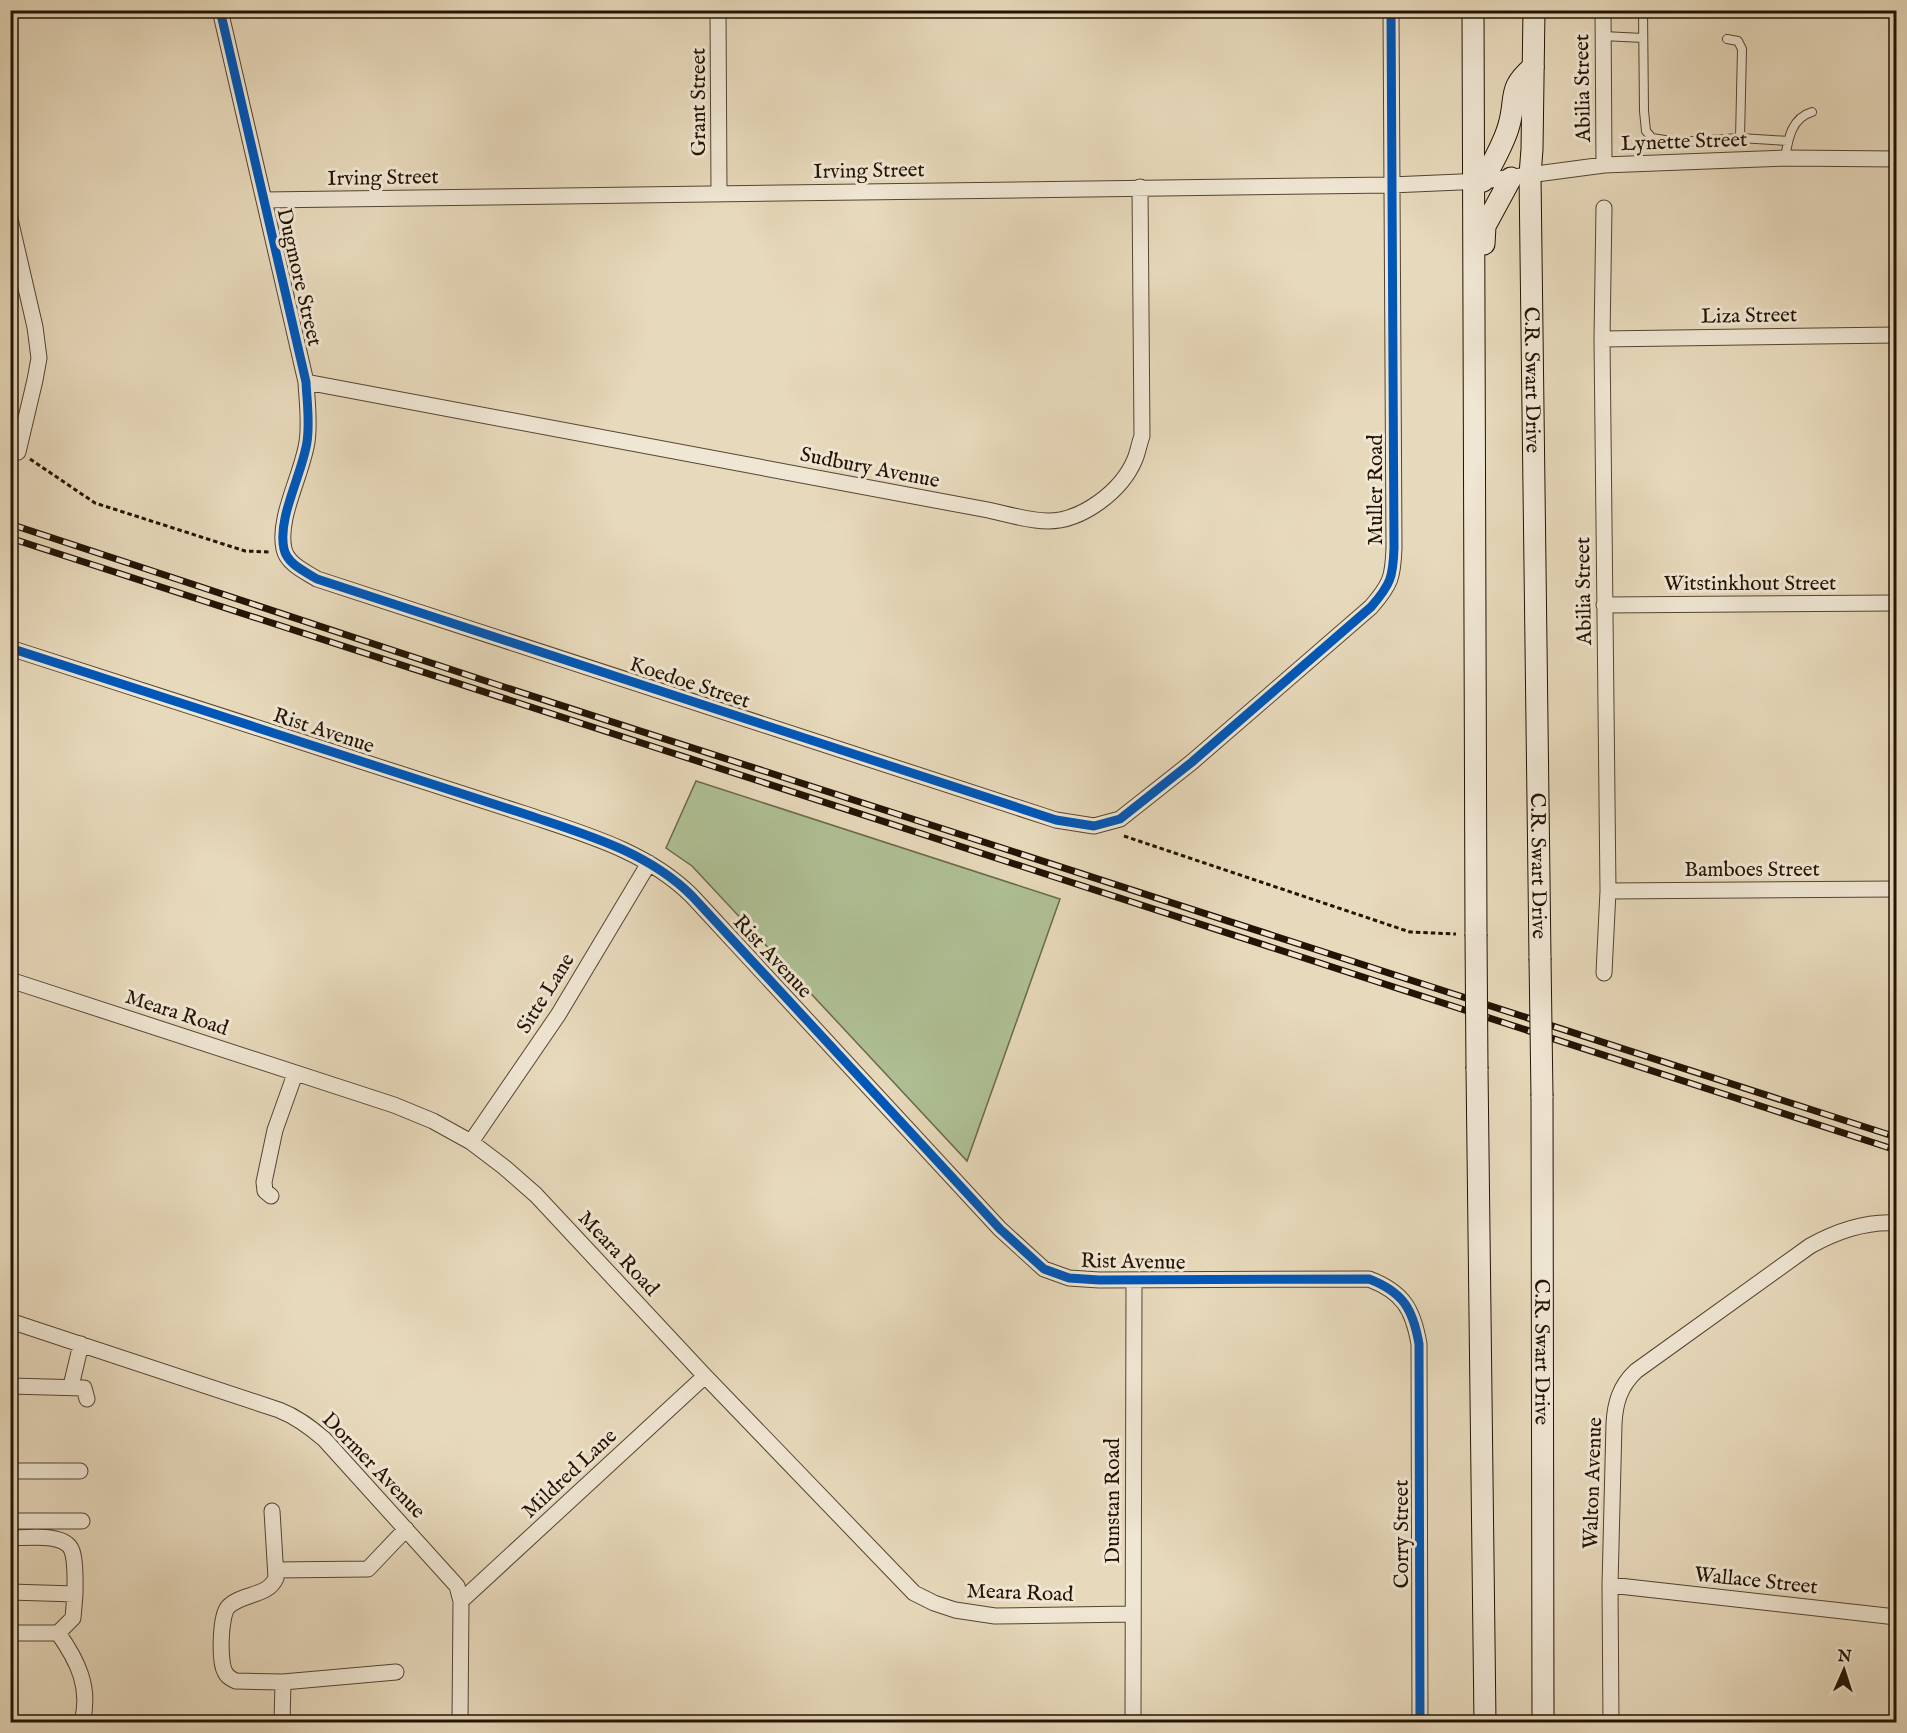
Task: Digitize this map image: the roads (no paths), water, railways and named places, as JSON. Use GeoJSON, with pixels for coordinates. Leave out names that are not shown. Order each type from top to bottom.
{"type":"FeatureCollection","features":[{"type":"Feature","properties":{"kind":"main road"},"geometry":{"type":"LineString","coordinates":[[1473,10],[1479,181],[1475,271],[1476,934],[1485,1722]]}},
{"type":"Feature","properties":{"kind":"main road","name":"C.R. Swart Drive"},"geometry":{"type":"LineString","coordinates":[[1534,10],[1533,66],[1520,177],[1540,958],[1543,1722]]}},
{"type":"Feature","properties":{"kind":"main road"},"geometry":{"type":"LineString","coordinates":[[1479,181],[1509,126],[1516,84],[1533,66]]}},
{"type":"Feature","properties":{"kind":"main road"},"geometry":{"type":"LineString","coordinates":[[1475,271],[1483,249],[1485,226],[1520,177]]}},
{"type":"Feature","properties":{"kind":"street","name":"Dugmore Street"},"geometry":{"type":"LineString","coordinates":[[220,10],[306,382],[307,443],[284,522],[282,535],[284,552]]}},
{"type":"Feature","properties":{"kind":"street","name":"Grant Street"},"geometry":{"type":"LineString","coordinates":[[718,10],[719,192]]}},
{"type":"Feature","properties":{"kind":"street","name":"Muller Road"},"geometry":{"type":"LineString","coordinates":[[1094,826],[1120,819],[1183,769],[1371,607],[1387,589],[1393,572],[1394,548],[1391,10]]}},
{"type":"Feature","properties":{"kind":"street","name":"Abilia Street"},"geometry":{"type":"LineString","coordinates":[[1603,10],[1604,165]]}},
{"type":"Feature","properties":{"kind":"street","name":"Lynette Street"},"geometry":{"type":"LineString","coordinates":[[1479,181],[1604,165],[1785,158],[1896,159]]}},
{"type":"Feature","properties":{"kind":"street","name":"Irving Street"},"geometry":{"type":"LineString","coordinates":[[264,200],[719,192],[1391,185],[1479,181]]}},
{"type":"Feature","properties":{"kind":"street","name":"Sudbury Avenue"},"geometry":{"type":"LineString","coordinates":[[306,382],[1047,521],[1060,519],[1080,514],[1102,501],[1117,486],[1135,460],[1142,436],[1140,187]]}},
{"type":"Feature","properties":{"kind":"street","name":"Abilia Street"},"geometry":{"type":"LineString","coordinates":[[1604,208],[1602,339],[1608,891],[1604,973]]}},
{"type":"Feature","properties":{"kind":"street"},"geometry":{"type":"LineString","coordinates":[[10,219],[35,327],[39,358],[36,380],[14,450]]}},
{"type":"Feature","properties":{"kind":"street","name":"Liza Street"},"geometry":{"type":"LineString","coordinates":[[1602,339],[1896,335]]}},
{"type":"Feature","properties":{"kind":"street","name":"Koedoe Street"},"geometry":{"type":"LineString","coordinates":[[284,552],[293,564],[317,579],[1056,820],[1094,826]]}},
{"type":"Feature","properties":{"kind":"street","name":"Witstinkhout Street"},"geometry":{"type":"LineString","coordinates":[[1604,605],[1896,603]]}},
{"type":"Feature","properties":{"kind":"street","name":"Rist Avenue"},"geometry":{"type":"LineString","coordinates":[[10,648],[597,838],[649,863],[675,880],[692,896],[1000,1229],[1044,1269],[1068,1278],[1369,1280],[1384,1285],[1400,1296],[1415,1323],[1419,1344]]}},
{"type":"Feature","properties":{"kind":"street","name":"Sitte Lane"},"geometry":{"type":"LineString","coordinates":[[471,1142],[558,1015],[649,863]]}},
{"type":"Feature","properties":{"kind":"street","name":"Bamboes Street"},"geometry":{"type":"LineString","coordinates":[[1608,891],[1896,889]]}},
{"type":"Feature","properties":{"kind":"street","name":"Meara Road"},"geometry":{"type":"LineString","coordinates":[[10,980],[394,1105],[433,1121],[471,1142],[536,1195],[705,1376],[914,1593],[955,1610],[995,1616],[1133,1614]]}},
{"type":"Feature","properties":{"kind":"street"},"geometry":{"type":"LineString","coordinates":[[272,1196],[265,1191],[264,1182],[275,1130],[295,1074]]}},
{"type":"Feature","properties":{"kind":"street","name":"Walton Avenue"},"geometry":{"type":"LineString","coordinates":[[1611,1722],[1610,1585],[1615,1416],[1620,1392],[1636,1371],[1810,1246],[1856,1226],[1896,1223]]}},
{"type":"Feature","properties":{"kind":"street","name":"Dunstan Road"},"geometry":{"type":"LineString","coordinates":[[1133,1722],[1134,1280]]}},
{"type":"Feature","properties":{"kind":"street","name":"Dormer Avenue"},"geometry":{"type":"LineString","coordinates":[[10,1321],[294,1416],[324,1439],[458,1586],[461,1601],[460,1722]]}},
{"type":"Feature","properties":{"kind":"street"},"geometry":{"type":"LineString","coordinates":[[72,1386],[81,1344]]}},
{"type":"Feature","properties":{"kind":"street","name":"Corry Street"},"geometry":{"type":"LineString","coordinates":[[1419,1344],[1420,1722]]}},
{"type":"Feature","properties":{"kind":"street","name":"Mildred Lane"},"geometry":{"type":"LineString","coordinates":[[461,1601],[705,1376]]}},
{"type":"Feature","properties":{"kind":"street"},"geometry":{"type":"LineString","coordinates":[[10,1386],[84,1388],[87,1399]]}},
{"type":"Feature","properties":{"kind":"street"},"geometry":{"type":"LineString","coordinates":[[10,1471],[80,1472]]}},
{"type":"Feature","properties":{"kind":"street"},"geometry":{"type":"LineString","coordinates":[[272,1511],[276,1578],[271,1587],[237,1600],[226,1610],[222,1623],[224,1672],[236,1681],[283,1683],[396,1672]]}},
{"type":"Feature","properties":{"kind":"street"},"geometry":{"type":"LineString","coordinates":[[10,1521],[82,1521]]}},
{"type":"Feature","properties":{"kind":"street"},"geometry":{"type":"LineString","coordinates":[[276,1570],[368,1569],[406,1529]]}},
{"type":"Feature","properties":{"kind":"street"},"geometry":{"type":"LineString","coordinates":[[10,1538],[51,1538],[62,1540],[68,1545],[72,1551],[75,1594],[73,1618],[58,1633],[10,1633]]}},
{"type":"Feature","properties":{"kind":"street","name":"Wallace Street"},"geometry":{"type":"LineString","coordinates":[[1610,1585],[1896,1617]]}},
{"type":"Feature","properties":{"kind":"street"},"geometry":{"type":"LineString","coordinates":[[10,1593],[75,1594]]}},
{"type":"Feature","properties":{"kind":"street"},"geometry":{"type":"LineString","coordinates":[[58,1633],[69,1649],[83,1678],[85,1711],[82,1722]]}},
{"type":"Feature","properties":{"kind":"street"},"geometry":{"type":"LineString","coordinates":[[282,1722],[283,1683]]}},
{"type":"Feature","properties":{"kind":"lane"},"geometry":{"type":"LineString","coordinates":[[1643,10],[1644,111],[1646,131],[1652,138],[1678,142],[1740,138],[1788,141]]}},
{"type":"Feature","properties":{"kind":"lane"},"geometry":{"type":"LineString","coordinates":[[1603,36],[1644,38]]}},
{"type":"Feature","properties":{"kind":"lane"},"geometry":{"type":"LineString","coordinates":[[1727,39],[1738,41],[1742,50],[1740,138]]}},
{"type":"Feature","properties":{"kind":"lane"},"geometry":{"type":"LineString","coordinates":[[1785,158],[1794,124],[1802,116],[1812,112]]}},
{"type":"Feature","properties":{"kind":"railway"},"geometry":{"type":"LineString","coordinates":[[10,524],[501,686],[1896,1137]]}},
{"type":"Feature","properties":{"kind":"railway"},"geometry":{"type":"LineString","coordinates":[[10,538],[1896,1150]]}}]}
